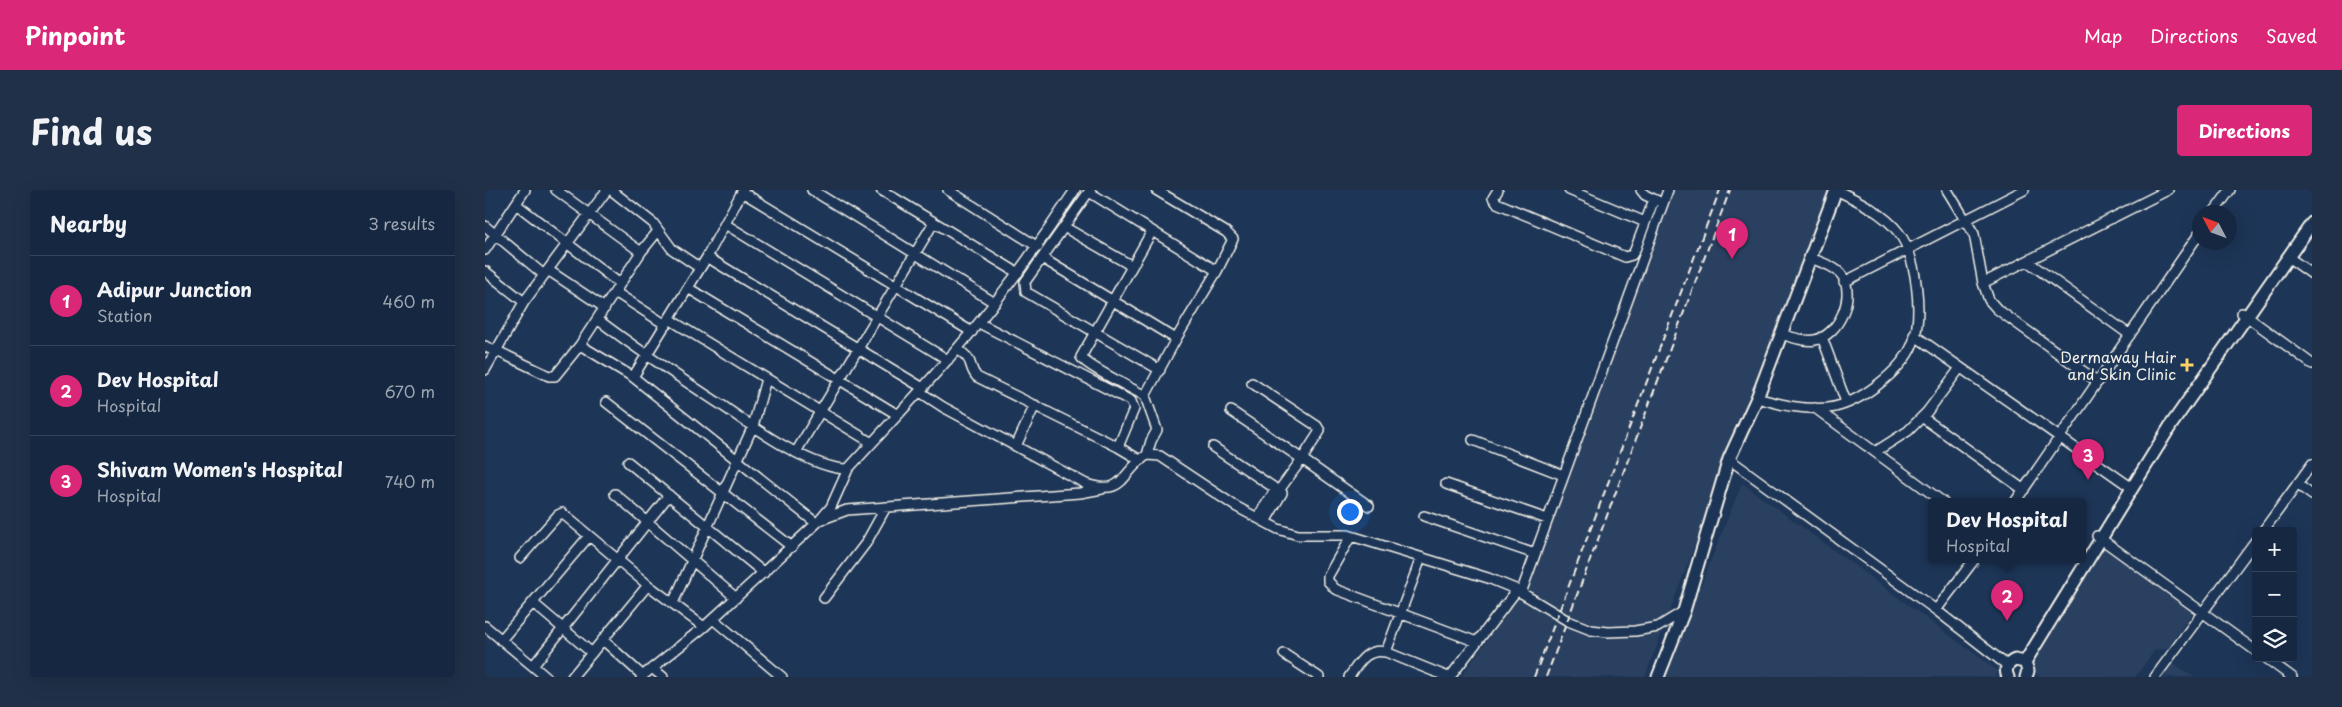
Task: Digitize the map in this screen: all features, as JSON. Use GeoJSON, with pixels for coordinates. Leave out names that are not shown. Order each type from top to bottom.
{"type":"FeatureCollection","features":[{"type":"Feature","properties":{"kind":"main road"},"geometry":{"type":"LineString","coordinates":[[1658,677],[1684,611],[1729,459],[1757,398],[1836,190]]}},
{"type":"Feature","properties":{"kind":"main road"},"geometry":{"type":"LineString","coordinates":[[2086,558],[2167,422],[2312,215]]}},
{"type":"Feature","properties":{"kind":"main road"},"geometry":{"type":"LineString","coordinates":[[2244,314],[2312,223]]}},
{"type":"Feature","properties":{"kind":"main road"},"geometry":{"type":"LineString","coordinates":[[2086,555],[2099,537]]}},
{"type":"Feature","properties":{"kind":"main road"},"geometry":{"type":"LineString","coordinates":[[2022,661],[2080,563]]}},
{"type":"Feature","properties":{"kind":"main road"},"geometry":{"type":"LineString","coordinates":[[2022,661],[2083,563]]}},
{"type":"Feature","properties":{"kind":"main road"},"geometry":{"type":"LineString","coordinates":[[2008,671],[2012,661],[2022,661]]}},
{"type":"Feature","properties":{"kind":"main road"},"geometry":{"type":"LineString","coordinates":[[2022,661],[2028,671],[2026,677]]}},
{"type":"Feature","properties":{"kind":"street"},"geometry":{"type":"LineString","coordinates":[[485,250],[525,190]]}},
{"type":"Feature","properties":{"kind":"street"},"geometry":{"type":"LineString","coordinates":[[556,190],[641,252]]}},
{"type":"Feature","properties":{"kind":"street"},"geometry":{"type":"LineString","coordinates":[[485,370],[524,302],[607,190]]}},
{"type":"Feature","properties":{"kind":"street"},"geometry":{"type":"LineString","coordinates":[[611,190],[653,223],[673,249],[700,268]]}},
{"type":"Feature","properties":{"kind":"street"},"geometry":{"type":"LineString","coordinates":[[812,190],[995,303]]}},
{"type":"Feature","properties":{"kind":"street"},"geometry":{"type":"LineString","coordinates":[[881,190],[1018,274]]}},
{"type":"Feature","properties":{"kind":"street"},"geometry":{"type":"LineString","coordinates":[[948,190],[1038,246]]}},
{"type":"Feature","properties":{"kind":"street"},"geometry":{"type":"LineString","coordinates":[[603,640],[642,676],[704,627],[792,547],[831,506],[848,470],[922,390],[972,332],[1018,274],[1075,190]]}},
{"type":"Feature","properties":{"kind":"street"},"geometry":{"type":"LineString","coordinates":[[1145,396],[1233,241],[1232,236],[1156,190]]}},
{"type":"Feature","properties":{"kind":"street"},"geometry":{"type":"LineString","coordinates":[[1498,190],[1493,198],[1497,202],[1625,257],[1632,255],[1635,250],[1654,199]]}},
{"type":"Feature","properties":{"kind":"street"},"geometry":{"type":"LineString","coordinates":[[1569,190],[1645,222]]}},
{"type":"Feature","properties":{"kind":"street"},"geometry":{"type":"LineString","coordinates":[[1641,190],[1645,195],[1663,203]]}},
{"type":"Feature","properties":{"kind":"street"},"geometry":{"type":"LineString","coordinates":[[1349,677],[1364,656],[1373,652],[1385,652],[1449,677],[1519,592],[1535,554],[1668,190]]}},
{"type":"Feature","properties":{"kind":"street"},"geometry":{"type":"LineString","coordinates":[[1757,398],[1793,408],[1830,408],[1863,397],[1894,370],[1912,344],[1917,288],[1907,249],[1899,232],[1854,198],[1836,190]]}},
{"type":"Feature","properties":{"kind":"street"},"geometry":{"type":"LineString","coordinates":[[1947,190],[1966,219],[1978,247],[1983,283],[1989,300],[1997,309],[2098,382]]}},
{"type":"Feature","properties":{"kind":"street"},"geometry":{"type":"LineString","coordinates":[[1845,282],[2024,190]]}},
{"type":"Feature","properties":{"kind":"street"},"geometry":{"type":"LineString","coordinates":[[1983,283],[2168,190]]}},
{"type":"Feature","properties":{"kind":"street"},"geometry":{"type":"LineString","coordinates":[[2219,205],[2230,190]]}},
{"type":"Feature","properties":{"kind":"street"},"geometry":{"type":"LineString","coordinates":[[633,377],[689,288],[742,191],[972,332]]}},
{"type":"Feature","properties":{"kind":"street"},"geometry":{"type":"LineString","coordinates":[[1160,370],[1026,292],[1025,282],[1090,191],[1217,272]]}},
{"type":"Feature","properties":{"kind":"street"},"geometry":{"type":"LineString","coordinates":[[516,204],[567,244],[617,288],[667,322],[872,443]]}},
{"type":"Feature","properties":{"kind":"street"},"geometry":{"type":"LineString","coordinates":[[796,452],[857,348],[916,255],[934,222]]}},
{"type":"Feature","properties":{"kind":"street"},"geometry":{"type":"LineString","coordinates":[[725,224],[948,360]]}},
{"type":"Feature","properties":{"kind":"street"},"geometry":{"type":"LineString","coordinates":[[485,226],[546,272],[605,308]]}},
{"type":"Feature","properties":{"kind":"street"},"geometry":{"type":"LineString","coordinates":[[1065,227],[1132,266]]}},
{"type":"Feature","properties":{"kind":"street"},"geometry":{"type":"LineString","coordinates":[[485,346],[549,376],[560,372],[641,252],[658,231]]}},
{"type":"Feature","properties":{"kind":"street"},"geometry":{"type":"LineString","coordinates":[[818,521],[847,510],[1080,493],[1115,488],[1144,457],[1157,430],[1145,396],[1083,362],[1081,354],[1152,231]]}},
{"type":"Feature","properties":{"kind":"street"},"geometry":{"type":"LineString","coordinates":[[2018,498],[2192,244]]}},
{"type":"Feature","properties":{"kind":"street"},"geometry":{"type":"LineString","coordinates":[[707,257],[857,348],[922,390],[943,407],[1086,484],[1102,489]]}},
{"type":"Feature","properties":{"kind":"street"},"geometry":{"type":"LineString","coordinates":[[2288,257],[2312,274]]}},
{"type":"Feature","properties":{"kind":"street"},"geometry":{"type":"LineString","coordinates":[[1042,258],[1176,339]]}},
{"type":"Feature","properties":{"kind":"street"},"geometry":{"type":"LineString","coordinates":[[1781,334],[1815,340],[1831,332],[1842,315],[1848,293],[1843,276],[1810,258]]}},
{"type":"Feature","properties":{"kind":"street"},"geometry":{"type":"LineString","coordinates":[[2027,261],[2130,335]]}},
{"type":"Feature","properties":{"kind":"street"},"geometry":{"type":"LineString","coordinates":[[485,271],[524,302]]}},
{"type":"Feature","properties":{"kind":"street"},"geometry":{"type":"LineString","coordinates":[[689,288],[898,415]]}},
{"type":"Feature","properties":{"kind":"street"},"geometry":{"type":"LineString","coordinates":[[2244,314],[2312,364]]}},
{"type":"Feature","properties":{"kind":"street"},"geometry":{"type":"LineString","coordinates":[[597,319],[646,356],[796,452],[837,469],[848,470]]}},
{"type":"Feature","properties":{"kind":"street"},"geometry":{"type":"LineString","coordinates":[[979,323],[1131,401],[1134,409],[1118,447]]}},
{"type":"Feature","properties":{"kind":"street"},"geometry":{"type":"LineString","coordinates":[[1914,335],[2130,487]]}},
{"type":"Feature","properties":{"kind":"street"},"geometry":{"type":"LineString","coordinates":[[1822,336],[1846,402]]}},
{"type":"Feature","properties":{"kind":"street"},"geometry":{"type":"LineString","coordinates":[[580,345],[633,377],[818,521]]}},
{"type":"Feature","properties":{"kind":"street"},"geometry":{"type":"LineString","coordinates":[[957,349],[966,355],[977,377],[1118,447],[1144,457],[1160,456],[1278,530],[1298,535],[1351,536],[1487,578],[1519,592],[1567,621],[1591,630],[1608,632],[1635,631],[1657,627],[1684,611]]}},
{"type":"Feature","properties":{"kind":"street"},"geometry":{"type":"LineString","coordinates":[[1875,452],[1908,431],[1922,417],[1961,368]]}},
{"type":"Feature","properties":{"kind":"street"},"geometry":{"type":"LineString","coordinates":[[673,603],[753,426],[766,379]]}},
{"type":"Feature","properties":{"kind":"street"},"geometry":{"type":"LineString","coordinates":[[1253,383],[1320,429],[1302,459],[1278,489]]}},
{"type":"Feature","properties":{"kind":"street"},"geometry":{"type":"LineString","coordinates":[[606,402],[724,492],[792,547]]}},
{"type":"Feature","properties":{"kind":"street"},"geometry":{"type":"LineString","coordinates":[[1016,446],[1035,405]]}},
{"type":"Feature","properties":{"kind":"street"},"geometry":{"type":"LineString","coordinates":[[1815,408],[1938,498]]}},
{"type":"Feature","properties":{"kind":"street"},"geometry":{"type":"LineString","coordinates":[[1231,411],[1369,506]]}},
{"type":"Feature","properties":{"kind":"street"},"geometry":{"type":"LineString","coordinates":[[1922,417],[2024,490]]}},
{"type":"Feature","properties":{"kind":"street"},"geometry":{"type":"LineString","coordinates":[[1473,440],[1563,475]]}},
{"type":"Feature","properties":{"kind":"street"},"geometry":{"type":"LineString","coordinates":[[1213,447],[1282,493],[1261,520]]}},
{"type":"Feature","properties":{"kind":"street"},"geometry":{"type":"LineString","coordinates":[[1729,459],[1935,610],[2008,671]]}},
{"type":"Feature","properties":{"kind":"street"},"geometry":{"type":"LineString","coordinates":[[629,462],[764,573]]}},
{"type":"Feature","properties":{"kind":"street"},"geometry":{"type":"LineString","coordinates":[[2266,527],[2312,464]]}},
{"type":"Feature","properties":{"kind":"street"},"geometry":{"type":"LineString","coordinates":[[1446,484],[1547,520]]}},
{"type":"Feature","properties":{"kind":"street"},"geometry":{"type":"LineString","coordinates":[[2297,484],[2312,495]]}},
{"type":"Feature","properties":{"kind":"street"},"geometry":{"type":"LineString","coordinates":[[615,494],[736,598]]}},
{"type":"Feature","properties":{"kind":"street"},"geometry":{"type":"LineString","coordinates":[[533,666],[669,496]]}},
{"type":"Feature","properties":{"kind":"street"},"geometry":{"type":"LineString","coordinates":[[824,598],[866,543],[886,508]]}},
{"type":"Feature","properties":{"kind":"street"},"geometry":{"type":"LineString","coordinates":[[520,558],[558,515],[563,513],[618,560],[704,627]]}},
{"type":"Feature","properties":{"kind":"street"},"geometry":{"type":"LineString","coordinates":[[1424,516],[1535,554]]}},
{"type":"Feature","properties":{"kind":"street"},"geometry":{"type":"LineString","coordinates":[[501,640],[589,536]]}},
{"type":"Feature","properties":{"kind":"street"},"geometry":{"type":"LineString","coordinates":[[1351,536],[1327,576],[1328,581],[1335,589],[1477,642]]}},
{"type":"Feature","properties":{"kind":"street"},"geometry":{"type":"LineString","coordinates":[[2099,537],[2252,648]]}},
{"type":"Feature","properties":{"kind":"street"},"geometry":{"type":"LineString","coordinates":[[2155,677],[2252,545]]}},
{"type":"Feature","properties":{"kind":"street"},"geometry":{"type":"LineString","coordinates":[[1385,652],[1421,558]]}},
{"type":"Feature","properties":{"kind":"street"},"geometry":{"type":"LineString","coordinates":[[1935,610],[1972,563]]}},
{"type":"Feature","properties":{"kind":"street"},"geometry":{"type":"LineString","coordinates":[[572,677],[649,585]]}},
{"type":"Feature","properties":{"kind":"street"},"geometry":{"type":"LineString","coordinates":[[533,603],[591,653]]}},
{"type":"Feature","properties":{"kind":"street"},"geometry":{"type":"LineString","coordinates":[[713,619],[782,677]]}},
{"type":"Feature","properties":{"kind":"street"},"geometry":{"type":"LineString","coordinates":[[485,626],[546,677]]}},
{"type":"Feature","properties":{"kind":"street"},"geometry":{"type":"LineString","coordinates":[[1284,654],[1319,677]]}},
{"type":"Feature","properties":{"kind":"street"},"geometry":{"type":"LineString","coordinates":[[2271,662],[2292,677]]}},
{"type":"Feature","properties":{"kind":"street"},"geometry":{"type":"LineString","coordinates":[[652,668],[663,677]]}},
{"type":"Feature","properties":{"kind":"shaded area"},"geometry":{"type":"Polygon","coordinates":[[[1664,190],[1829,190],[1645,677],[1461,677],[1507,613],[1664,190]]]}},
{"type":"Feature","properties":{"kind":"shaded area"},"geometry":{"type":"Polygon","coordinates":[[[1742,483],[1998,671],[1995,677],[1664,677],[1742,483]]]}},
{"type":"Feature","properties":{"kind":"shaded area"},"geometry":{"type":"Polygon","coordinates":[[[2104,547],[2193,612],[2167,649],[2155,650],[2135,677],[2041,677],[2037,674],[2032,661],[2104,547]]]}},
{"type":"Feature","properties":{"kind":"shaded area"},"geometry":{"type":"Polygon","coordinates":[[[2172,662],[2193,677],[2162,677],[2172,662]]]}},
{"type":"Feature","properties":{"kind":"railway"},"geometry":{"type":"LineString","coordinates":[[1534,677],[1720,190]]}},
{"type":"Feature","properties":{"kind":"railway"},"geometry":{"type":"LineString","coordinates":[[1546,677],[1730,190]]}},
{"type":"Feature","properties":{"kind":"place","name":"Adipur Junction"},"geometry":{"type":"Point","coordinates":[1732,259]}},
{"type":"Feature","properties":{"kind":"place","name":"Dermaway Hair and Skin Clinic"},"geometry":{"type":"Point","coordinates":[2187,365]}},
{"type":"Feature","properties":{"kind":"place","name":"Shivam Women's Hospital"},"geometry":{"type":"Point","coordinates":[2088,480]}},
{"type":"Feature","properties":{"kind":"place","name":"Dev Hospital"},"geometry":{"type":"Point","coordinates":[2007,621]}}]}
